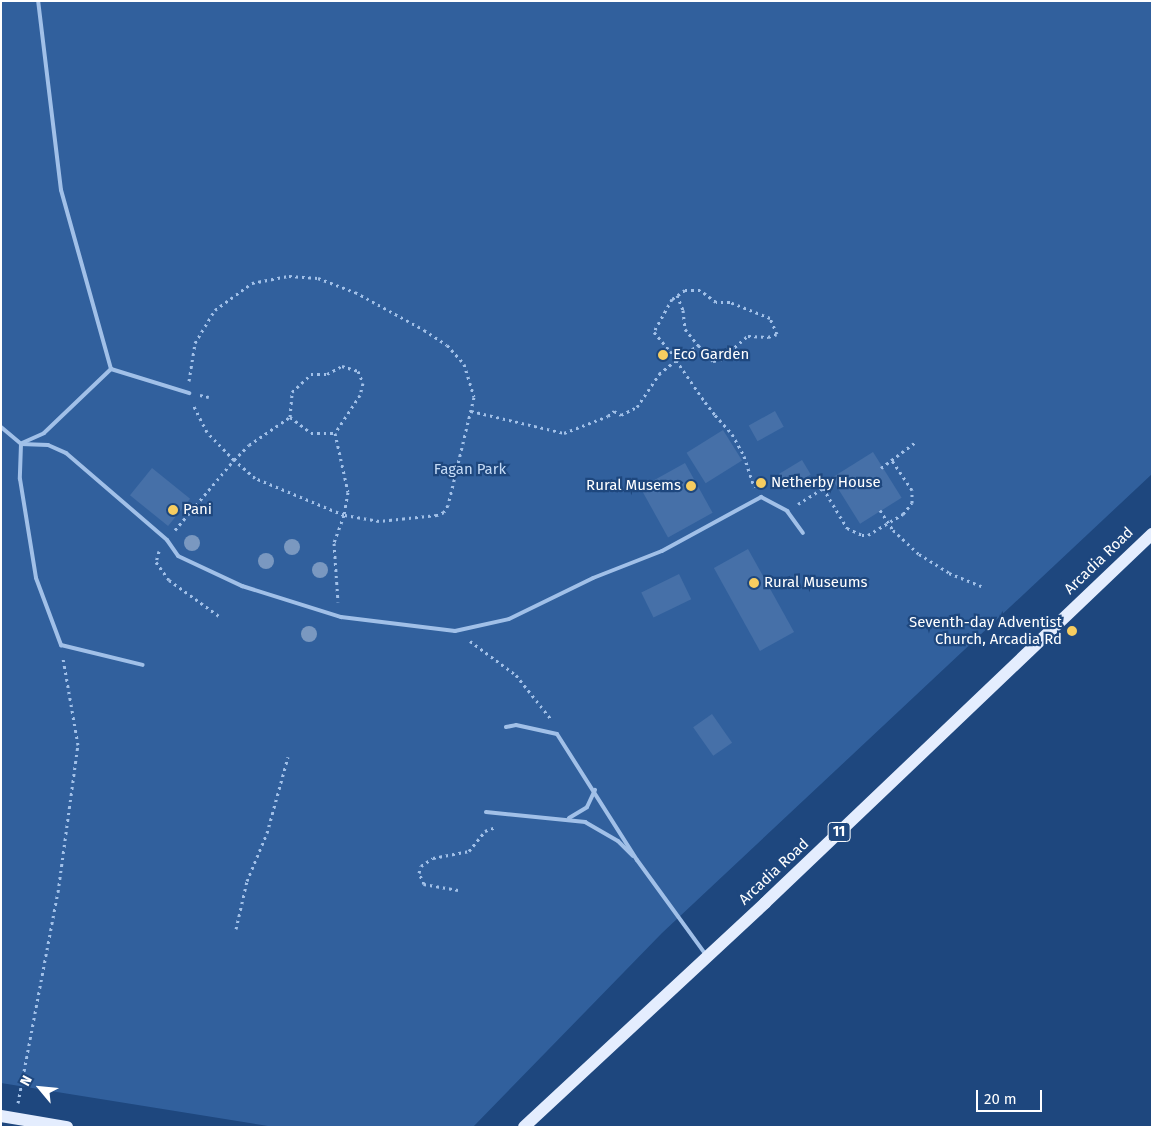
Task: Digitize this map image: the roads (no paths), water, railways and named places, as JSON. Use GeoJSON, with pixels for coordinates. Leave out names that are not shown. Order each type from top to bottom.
{"type":"FeatureCollection","features":[{"type":"Feature","properties":{"kind":"main road","name":"Arcadia Road"},"geometry":{"type":"LineString","coordinates":[[524,1127],[706,955],[765,903],[1152,534]]}},
{"type":"Feature","properties":{"kind":"main road"},"geometry":{"type":"LineString","coordinates":[[1,1116],[67,1127]]}},
{"type":"Feature","properties":{"kind":"lane"},"geometry":{"type":"LineString","coordinates":[[38,1],[61,190],[111,369]]}},
{"type":"Feature","properties":{"kind":"lane"},"geometry":{"type":"LineString","coordinates":[[111,369],[189,393]]}},
{"type":"Feature","properties":{"kind":"lane"},"geometry":{"type":"LineString","coordinates":[[21,444],[44,433],[111,369]]}},
{"type":"Feature","properties":{"kind":"lane"},"geometry":{"type":"LineString","coordinates":[[1,427],[21,444],[48,445],[66,453],[167,540],[178,556],[242,586],[341,617],[455,631],[509,619],[592,578],[662,551],[761,497],[787,511],[804,533]]}},
{"type":"Feature","properties":{"kind":"lane"},"geometry":{"type":"LineString","coordinates":[[21,444],[20,478],[36,578],[61,645],[142,665]]}},
{"type":"Feature","properties":{"kind":"lane"},"geometry":{"type":"LineString","coordinates":[[506,727],[516,725],[557,734],[595,790],[637,860],[706,955]]}},
{"type":"Feature","properties":{"kind":"lane"},"geometry":{"type":"LineString","coordinates":[[568,818],[587,807],[595,790]]}},
{"type":"Feature","properties":{"kind":"lane"},"geometry":{"type":"LineString","coordinates":[[486,812],[568,818],[597,826],[637,860]]}},
{"type":"Feature","properties":{"kind":"place","name":"Eco Garden"},"geometry":{"type":"Point","coordinates":[663,355]}},
{"type":"Feature","properties":{"kind":"place","name":"Netherby House"},"geometry":{"type":"Point","coordinates":[761,483]}},
{"type":"Feature","properties":{"kind":"place","name":"Rural Musems"},"geometry":{"type":"Point","coordinates":[691,486]}},
{"type":"Feature","properties":{"kind":"place","name":"Pani"},"geometry":{"type":"Point","coordinates":[173,510]}},
{"type":"Feature","properties":{"kind":"place","name":"Rural Museums"},"geometry":{"type":"Point","coordinates":[754,583]}},
{"type":"Feature","properties":{"kind":"place","name":"Seventh-day Adventist Church, Arcadia Rd"},"geometry":{"type":"Point","coordinates":[1072,631]}},
{"type":"Feature","properties":{"kind":"park label","name":"Fagan Park"},"geometry":{"type":"Point","coordinates":[470,470]}}]}
